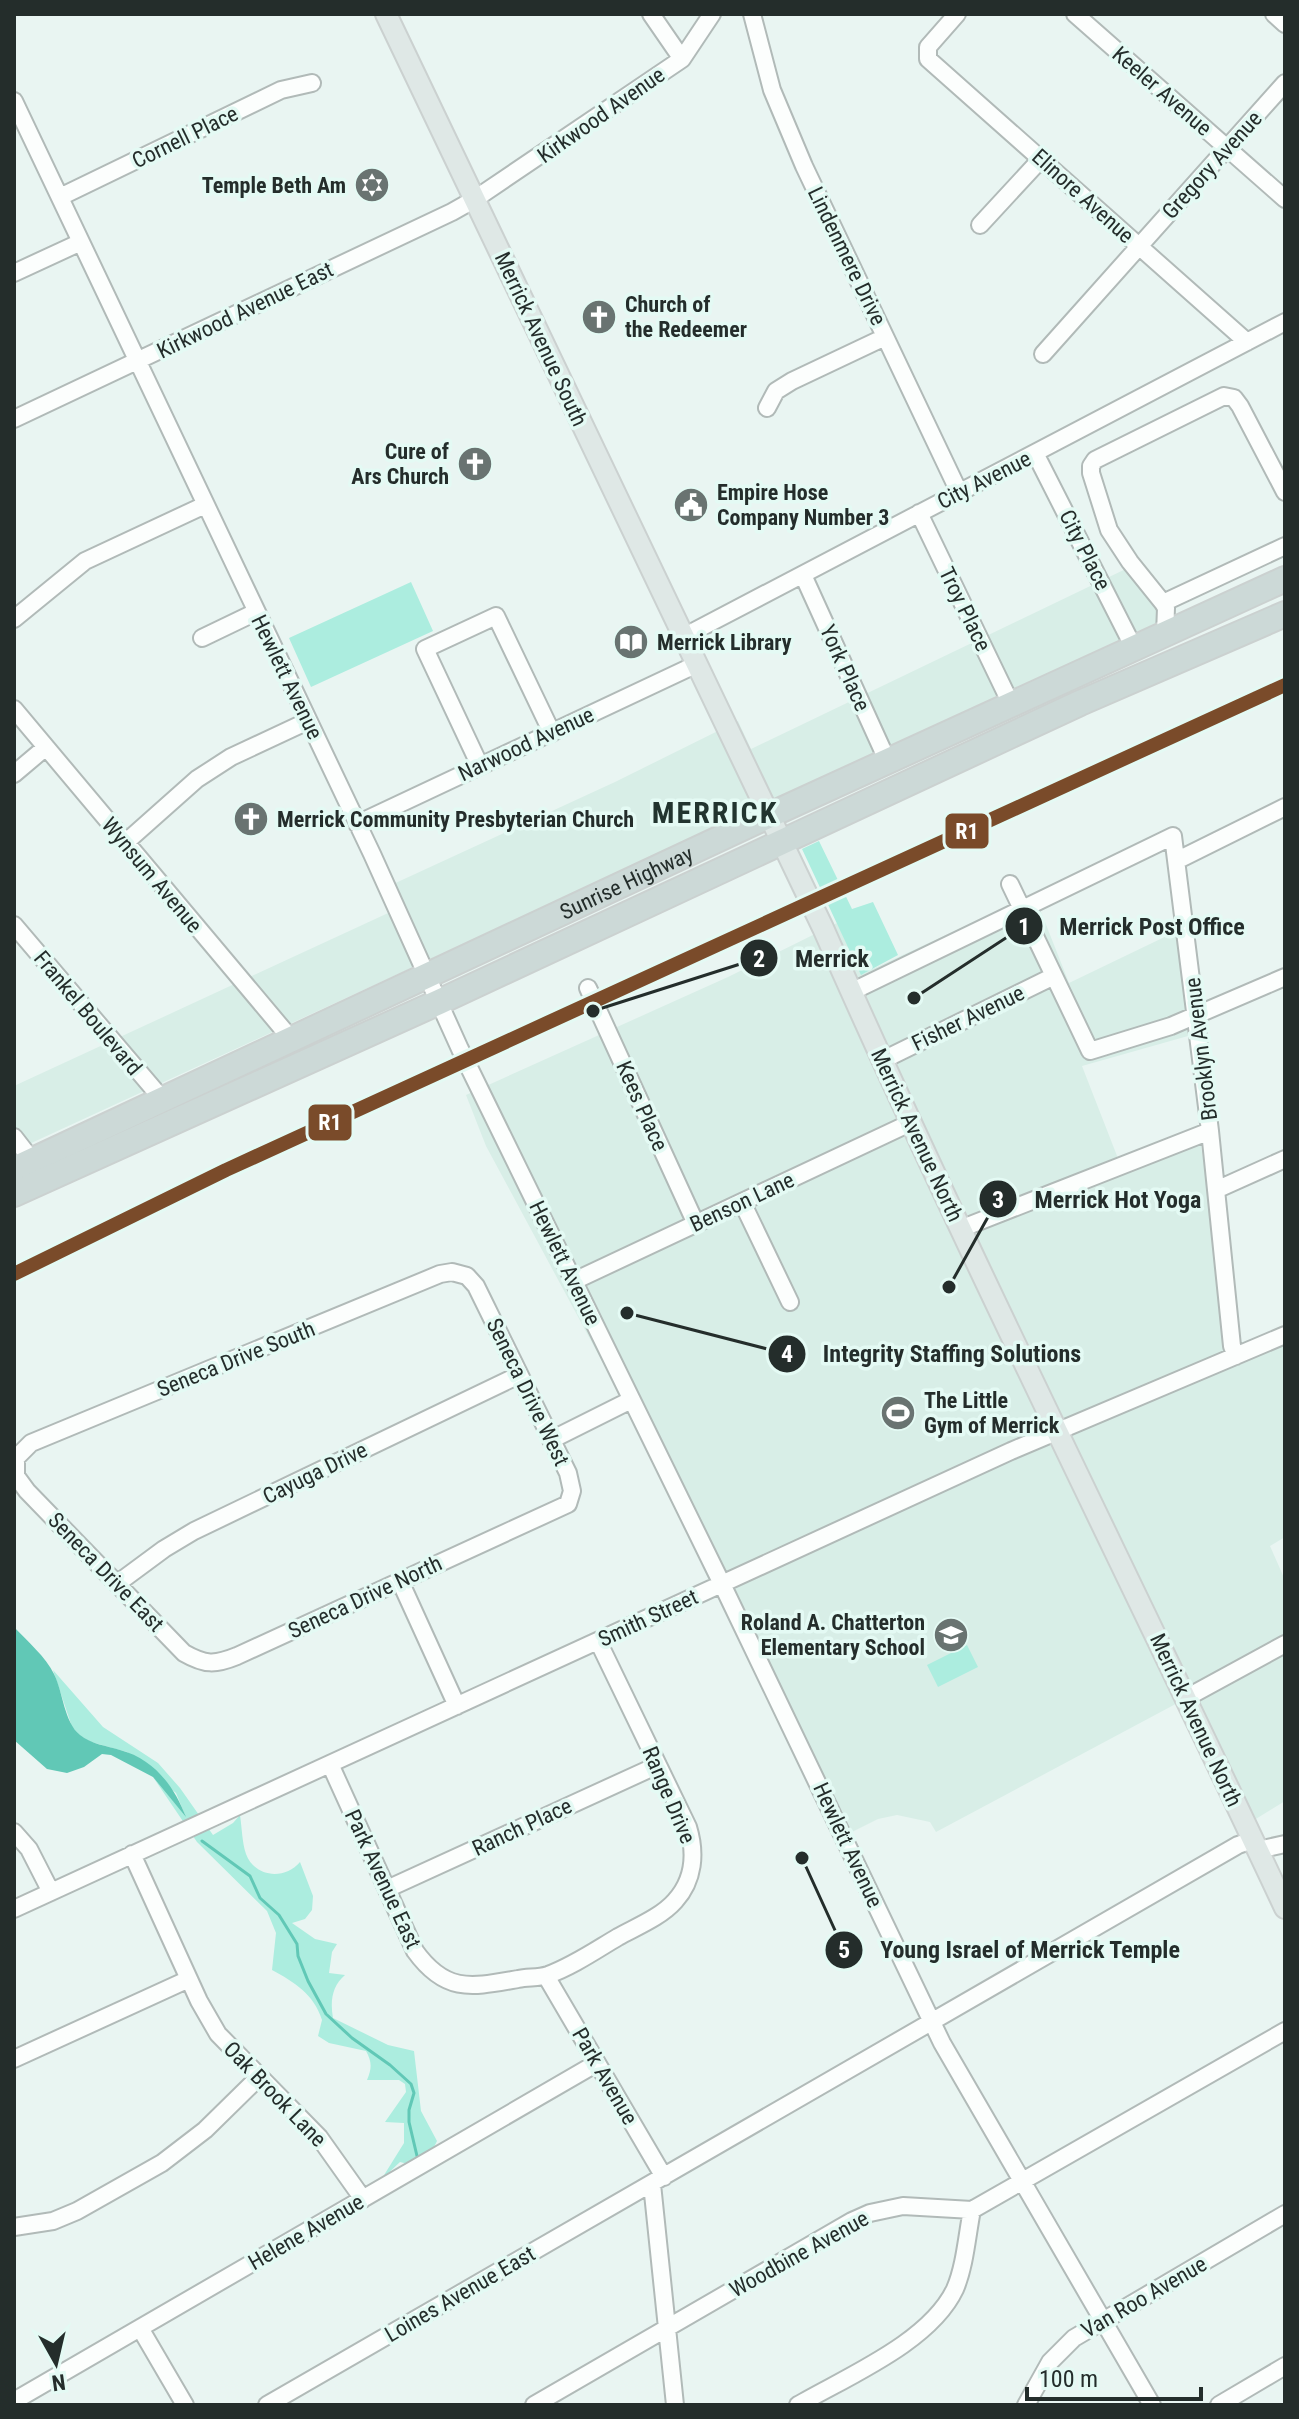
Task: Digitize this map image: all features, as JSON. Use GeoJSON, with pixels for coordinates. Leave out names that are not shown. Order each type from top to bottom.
{"type":"FeatureCollection","features":[{"type":"Feature","properties":{"kind":"highway","name":"Sunrise Highway"},"geometry":{"type":"LineString","coordinates":[[14,1194],[31,1169],[163,1100],[768,816],[1285,579]]}},
{"type":"Feature","properties":{"kind":"highway","name":"Sunrise Highway"},"geometry":{"type":"LineString","coordinates":[[31,1169],[439,1002],[1080,703],[1285,614]]}},
{"type":"Feature","properties":{"kind":"main road","name":"Merrick Avenue South"},"geometry":{"type":"LineString","coordinates":[[386,14],[695,665]]}},
{"type":"Feature","properties":{"kind":"main road","name":"Merrick Avenue North"},"geometry":{"type":"LineString","coordinates":[[695,665],[960,1229],[1285,1908]]}},
{"type":"Feature","properties":{"kind":"street"},"geometry":{"type":"LineString","coordinates":[[651,14],[682,59]]}},
{"type":"Feature","properties":{"kind":"street","name":"Kirkwood Avenue"},"geometry":{"type":"LineString","coordinates":[[475,199],[682,59],[712,14]]}},
{"type":"Feature","properties":{"kind":"street","name":"Lindenmere Drive"},"geometry":{"type":"LineString","coordinates":[[752,14],[772,90],[804,166],[959,492]]}},
{"type":"Feature","properties":{"kind":"street","name":"Elinore Avenue"},"geometry":{"type":"LineString","coordinates":[[957,14],[928,47],[928,59],[1247,342]]}},
{"type":"Feature","properties":{"kind":"street","name":"Keeler Avenue"},"geometry":{"type":"LineString","coordinates":[[1075,14],[1285,199]]}},
{"type":"Feature","properties":{"kind":"street"},"geometry":{"type":"LineString","coordinates":[[1274,14],[1285,24]]}},
{"type":"Feature","properties":{"kind":"street","name":"Cornell Place"},"geometry":{"type":"LineString","coordinates":[[60,197],[281,90],[312,83]]}},
{"type":"Feature","properties":{"kind":"street","name":"Gregory Avenue"},"geometry":{"type":"LineString","coordinates":[[1043,354],[1285,83]]}},
{"type":"Feature","properties":{"kind":"street","name":"Hewlett Avenue"},"geometry":{"type":"LineString","coordinates":[[14,101],[439,1002],[932,2023],[1152,2405]]}},
{"type":"Feature","properties":{"kind":"street"},"geometry":{"type":"LineString","coordinates":[[980,225],[1041,159]]}},
{"type":"Feature","properties":{"kind":"street","name":"Kirkwood Avenue East"},"geometry":{"type":"LineString","coordinates":[[14,419],[475,199]]}},
{"type":"Feature","properties":{"kind":"street"},"geometry":{"type":"LineString","coordinates":[[14,273],[81,242]]}},
{"type":"Feature","properties":{"kind":"street","name":"City Avenue"},"geometry":{"type":"LineString","coordinates":[[683,637],[1285,322]]}},
{"type":"Feature","properties":{"kind":"street"},"geometry":{"type":"LineString","coordinates":[[767,408],[776,391],[792,381],[885,337]]}},
{"type":"Feature","properties":{"kind":"street"},"geometry":{"type":"LineString","coordinates":[[1165,634],[1166,608],[1109,530],[1091,473],[1095,460],[1224,396],[1234,398],[1240,406],[1285,492]]}},
{"type":"Feature","properties":{"kind":"street","name":"City Place"},"geometry":{"type":"LineString","coordinates":[[1035,453],[1134,648]]}},
{"type":"Feature","properties":{"kind":"street"},"geometry":{"type":"LineString","coordinates":[[14,619],[85,561],[205,505]]}},
{"type":"Feature","properties":{"kind":"street","name":"Troy Place"},"geometry":{"type":"LineString","coordinates":[[919,513],[1011,704]]}},
{"type":"Feature","properties":{"kind":"street"},"geometry":{"type":"LineString","coordinates":[[1163,603],[1285,546]]}},
{"type":"Feature","properties":{"kind":"street","name":"York Place"},"geometry":{"type":"LineString","coordinates":[[803,575],[888,762]]}},
{"type":"Feature","properties":{"kind":"street"},"geometry":{"type":"LineString","coordinates":[[202,638],[256,612]]}},
{"type":"Feature","properties":{"kind":"street"},"geometry":{"type":"LineString","coordinates":[[480,766],[425,649],[439,642],[496,616],[552,733]]}},
{"type":"Feature","properties":{"kind":"street","name":"Narwood Avenue"},"geometry":{"type":"LineString","coordinates":[[357,824],[695,665]]}},
{"type":"Feature","properties":{"kind":"street","name":"Wynsum Avenue"},"geometry":{"type":"LineString","coordinates":[[14,709],[292,1040]]}},
{"type":"Feature","properties":{"kind":"street"},"geometry":{"type":"LineString","coordinates":[[125,843],[197,779],[231,757],[308,721]]}},
{"type":"Feature","properties":{"kind":"street"},"geometry":{"type":"LineString","coordinates":[[14,774],[46,747]]}},
{"type":"Feature","properties":{"kind":"street"},"geometry":{"type":"LineString","coordinates":[[851,992],[1173,836],[1178,860],[1285,807]]}},
{"type":"Feature","properties":{"kind":"street","name":"Brooklyn Avenue"},"geometry":{"type":"LineString","coordinates":[[1178,860],[1232,1346],[1236,1356]]}},
{"type":"Feature","properties":{"kind":"street"},"geometry":{"type":"LineString","coordinates":[[1010,884],[1090,1051],[1197,1016],[1285,977]]}},
{"type":"Feature","properties":{"kind":"street","name":"Frankel Boulevard"},"geometry":{"type":"LineString","coordinates":[[14,925],[163,1100]]}},
{"type":"Feature","properties":{"kind":"street","name":"Fisher Avenue"},"geometry":{"type":"LineString","coordinates":[[881,1061],[1054,976]]}},
{"type":"Feature","properties":{"kind":"street","name":"Kees Place"},"geometry":{"type":"LineString","coordinates":[[588,988],[696,1224]]}},
{"type":"Feature","properties":{"kind":"street","name":"Benson Lane"},"geometry":{"type":"LineString","coordinates":[[574,1281],[910,1123]]}},
{"type":"Feature","properties":{"kind":"street"},"geometry":{"type":"LineString","coordinates":[[960,1229],[1210,1131]]}},
{"type":"Feature","properties":{"kind":"street"},"geometry":{"type":"LineString","coordinates":[[14,1137],[31,1169]]}},
{"type":"Feature","properties":{"kind":"street"},"geometry":{"type":"LineString","coordinates":[[1216,1190],[1285,1159]]}},
{"type":"Feature","properties":{"kind":"street"},"geometry":{"type":"LineString","coordinates":[[742,1202],[790,1302]]}},
{"type":"Feature","properties":{"kind":"street","name":"Seneca Drive West"},"geometry":{"type":"LineString","coordinates":[[452,1272],[467,1276],[476,1286],[568,1473],[572,1491],[568,1504],[545,1514]]}},
{"type":"Feature","properties":{"kind":"street","name":"Seneca Drive South"},"geometry":{"type":"LineString","coordinates":[[22,1450],[31,1443],[440,1274],[452,1272]]}},
{"type":"Feature","properties":{"kind":"street","name":"Smith Street"},"geometry":{"type":"LineString","coordinates":[[14,1909],[1058,1432],[1285,1335]]}},
{"type":"Feature","properties":{"kind":"street","name":"Cayuga Drive"},"geometry":{"type":"LineString","coordinates":[[118,1583],[194,1531],[519,1375]]}},
{"type":"Feature","properties":{"kind":"street"},"geometry":{"type":"LineString","coordinates":[[551,1440],[631,1400]]}},
{"type":"Feature","properties":{"kind":"street","name":"Seneca Drive East"},"geometry":{"type":"LineString","coordinates":[[22,1450],[16,1458],[16,1476],[27,1491],[184,1653]]}},
{"type":"Feature","properties":{"kind":"street","name":"Seneca Drive North"},"geometry":{"type":"LineString","coordinates":[[184,1653],[200,1662],[218,1663],[545,1514]]}},
{"type":"Feature","properties":{"kind":"street"},"geometry":{"type":"LineString","coordinates":[[400,1581],[457,1706]]}},
{"type":"Feature","properties":{"kind":"street","name":"Range Drive"},"geometry":{"type":"LineString","coordinates":[[546,1976],[675,1902],[692,1865],[694,1846],[688,1827],[598,1641]]}},
{"type":"Feature","properties":{"kind":"street"},"geometry":{"type":"LineString","coordinates":[[1186,1698],[1285,1644]]}},
{"type":"Feature","properties":{"kind":"street","name":"Park Avenue East"},"geometry":{"type":"LineString","coordinates":[[330,1764],[415,1951],[439,1976],[468,1987],[546,1976]]}},
{"type":"Feature","properties":{"kind":"street","name":"Ranch Place"},"geometry":{"type":"LineString","coordinates":[[387,1889],[658,1765]]}},
{"type":"Feature","properties":{"kind":"street"},"geometry":{"type":"LineString","coordinates":[[14,1832],[29,1849],[51,1892]]}},
{"type":"Feature","properties":{"kind":"street","name":"Loines Avenue East"},"geometry":{"type":"LineString","coordinates":[[267,2405],[1238,1845],[1285,1844]]}},
{"type":"Feature","properties":{"kind":"street","name":"Oak Brook Lane"},"geometry":{"type":"LineString","coordinates":[[132,1854],[199,2001],[218,2034],[319,2137],[363,2199]]}},
{"type":"Feature","properties":{"kind":"street","name":"Park Avenue"},"geometry":{"type":"LineString","coordinates":[[546,1976],[597,2063],[658,2180],[675,2405]]}},
{"type":"Feature","properties":{"kind":"street"},"geometry":{"type":"LineString","coordinates":[[14,2059],[189,1979]]}},
{"type":"Feature","properties":{"kind":"street"},"geometry":{"type":"LineString","coordinates":[[798,2405],[925,2330],[944,2310],[959,2278],[972,2210],[1285,2031]]}},
{"type":"Feature","properties":{"kind":"street","name":"Helene Avenue"},"geometry":{"type":"LineString","coordinates":[[14,2401],[597,2063]]}},
{"type":"Feature","properties":{"kind":"street"},"geometry":{"type":"LineString","coordinates":[[14,2227],[53,2221],[77,2211],[162,2163],[205,2130],[258,2078]]}},
{"type":"Feature","properties":{"kind":"street","name":"Woodbine Avenue"},"geometry":{"type":"LineString","coordinates":[[534,2405],[852,2221],[870,2213],[903,2206],[972,2210]]}},
{"type":"Feature","properties":{"kind":"street","name":"Van Roo Avenue"},"geometry":{"type":"LineString","coordinates":[[1026,2405],[1050,2362],[1074,2338],[1285,2214]]}},
{"type":"Feature","properties":{"kind":"street"},"geometry":{"type":"LineString","coordinates":[[140,2328],[185,2405]]}},
{"type":"Feature","properties":{"kind":"street"},"geometry":{"type":"LineString","coordinates":[[1219,2405],[1285,2366]]}},
{"type":"Feature","properties":{"kind":"shaded area"},"geometry":{"type":"Polygon","coordinates":[[[1134,565],[1162,622],[14,1151],[14,1086],[399,908],[389,886],[615,782],[738,721],[751,749],[1134,565]]]}},
{"type":"Feature","properties":{"kind":"shaded area"},"geometry":{"type":"Polygon","coordinates":[[[411,582],[433,631],[311,687],[289,638],[411,582]]]}},
{"type":"Feature","properties":{"kind":"shaded area"},"geometry":{"type":"Polygon","coordinates":[[[819,841],[852,909],[873,902],[898,955],[861,975],[802,849],[819,841]]]}},
{"type":"Feature","properties":{"kind":"shaded area"},"geometry":{"type":"Polygon","coordinates":[[[1034,894],[1069,983],[1177,931],[1188,1036],[1082,1066],[1119,1161],[1198,1129],[1236,1355],[1285,1335],[1285,1537],[1270,1546],[1285,1580],[1285,1801],[1246,1825],[1185,1699],[936,1832],[930,1822],[897,1815],[878,1819],[844,1836],[722,1584],[486,1146],[466,1095],[728,977],[837,923],[862,974],[1034,894]]]}},
{"type":"Feature","properties":{"kind":"shaded area"},"geometry":{"type":"Polygon","coordinates":[[[14,1627],[51,1668],[67,1715],[80,1735],[89,1741],[132,1754],[153,1767],[169,1785],[186,1817],[153,1777],[111,1755],[102,1754],[84,1767],[67,1773],[47,1769],[14,1740],[14,1627]]]}},
{"type":"Feature","properties":{"kind":"shaded area"},"geometry":{"type":"Polygon","coordinates":[[[967,1645],[978,1667],[938,1687],[927,1665],[967,1645]]]}},
{"type":"Feature","properties":{"kind":"shaded area"},"geometry":{"type":"Polygon","coordinates":[[[53,1670],[103,1727],[158,1763],[213,1835],[240,1815],[246,1854],[256,1868],[279,1874],[300,1862],[313,1896],[312,1910],[305,1919],[292,1923],[315,1939],[337,1944],[332,1952],[329,1973],[345,1975],[333,1994],[333,2018],[388,2045],[414,2051],[421,2111],[437,2141],[431,2153],[408,2164],[400,2162],[381,2180],[404,2143],[404,2123],[385,2122],[406,2092],[405,2084],[399,2080],[367,2080],[371,2065],[366,2051],[329,2043],[318,2036],[322,2020],[314,2003],[295,1984],[272,1970],[276,1933],[267,1911],[197,1842],[153,1777],[185,1815],[176,1793],[127,1752],[91,1742],[79,1735],[72,1727],[53,1670]]]}},
{"type":"Feature","properties":{"kind":"waterway"},"geometry":{"type":"LineString","coordinates":[[202,1841],[250,1876],[260,1898],[279,1915],[297,1944],[298,1956],[308,1981],[326,2014],[411,2084],[414,2093],[409,2122],[417,2156]]}},
{"type":"Feature","properties":{"kind":"transit line","name":"R1"},"geometry":{"type":"LineString","coordinates":[[14,1274],[226,1170],[1285,685]]}},
{"type":"Feature","properties":{"kind":"place","name":"Temple Beth Am"},"geometry":{"type":"Point","coordinates":[372,185]}},
{"type":"Feature","properties":{"kind":"place","name":"Church of the Redeemer"},"geometry":{"type":"Point","coordinates":[599,317]}},
{"type":"Feature","properties":{"kind":"place","name":"Cure of Ars Church"},"geometry":{"type":"Point","coordinates":[475,464]}},
{"type":"Feature","properties":{"kind":"place","name":"Empire Hose Company Number 3"},"geometry":{"type":"Point","coordinates":[691,505]}},
{"type":"Feature","properties":{"kind":"place","name":"Merrick Library"},"geometry":{"type":"Point","coordinates":[631,642]}},
{"type":"Feature","properties":{"kind":"place","name":"Merrick Community Presbyterian Church"},"geometry":{"type":"Point","coordinates":[251,819]}},
{"type":"Feature","properties":{"kind":"place","name":"Merrick Post Office"},"geometry":{"type":"Point","coordinates":[914,998]}},
{"type":"Feature","properties":{"kind":"place","name":"Merrick"},"geometry":{"type":"Point","coordinates":[593,1011]}},
{"type":"Feature","properties":{"kind":"place","name":"Merrick Hot Yoga"},"geometry":{"type":"Point","coordinates":[949,1287]}},
{"type":"Feature","properties":{"kind":"place","name":"Integrity Staffing Solutions"},"geometry":{"type":"Point","coordinates":[627,1313]}},
{"type":"Feature","properties":{"kind":"place","name":"The Little Gym of Merrick"},"geometry":{"type":"Point","coordinates":[898,1413]}},
{"type":"Feature","properties":{"kind":"place","name":"Roland A. Chatterton Elementary School"},"geometry":{"type":"Point","coordinates":[951,1635]}},
{"type":"Feature","properties":{"kind":"place","name":"Young Israel of Merrick Temple"},"geometry":{"type":"Point","coordinates":[802,1858]}},
{"type":"Feature","properties":{"kind":"district","name":"MERRICK"},"geometry":{"type":"Point","coordinates":[715,812]}}]}
